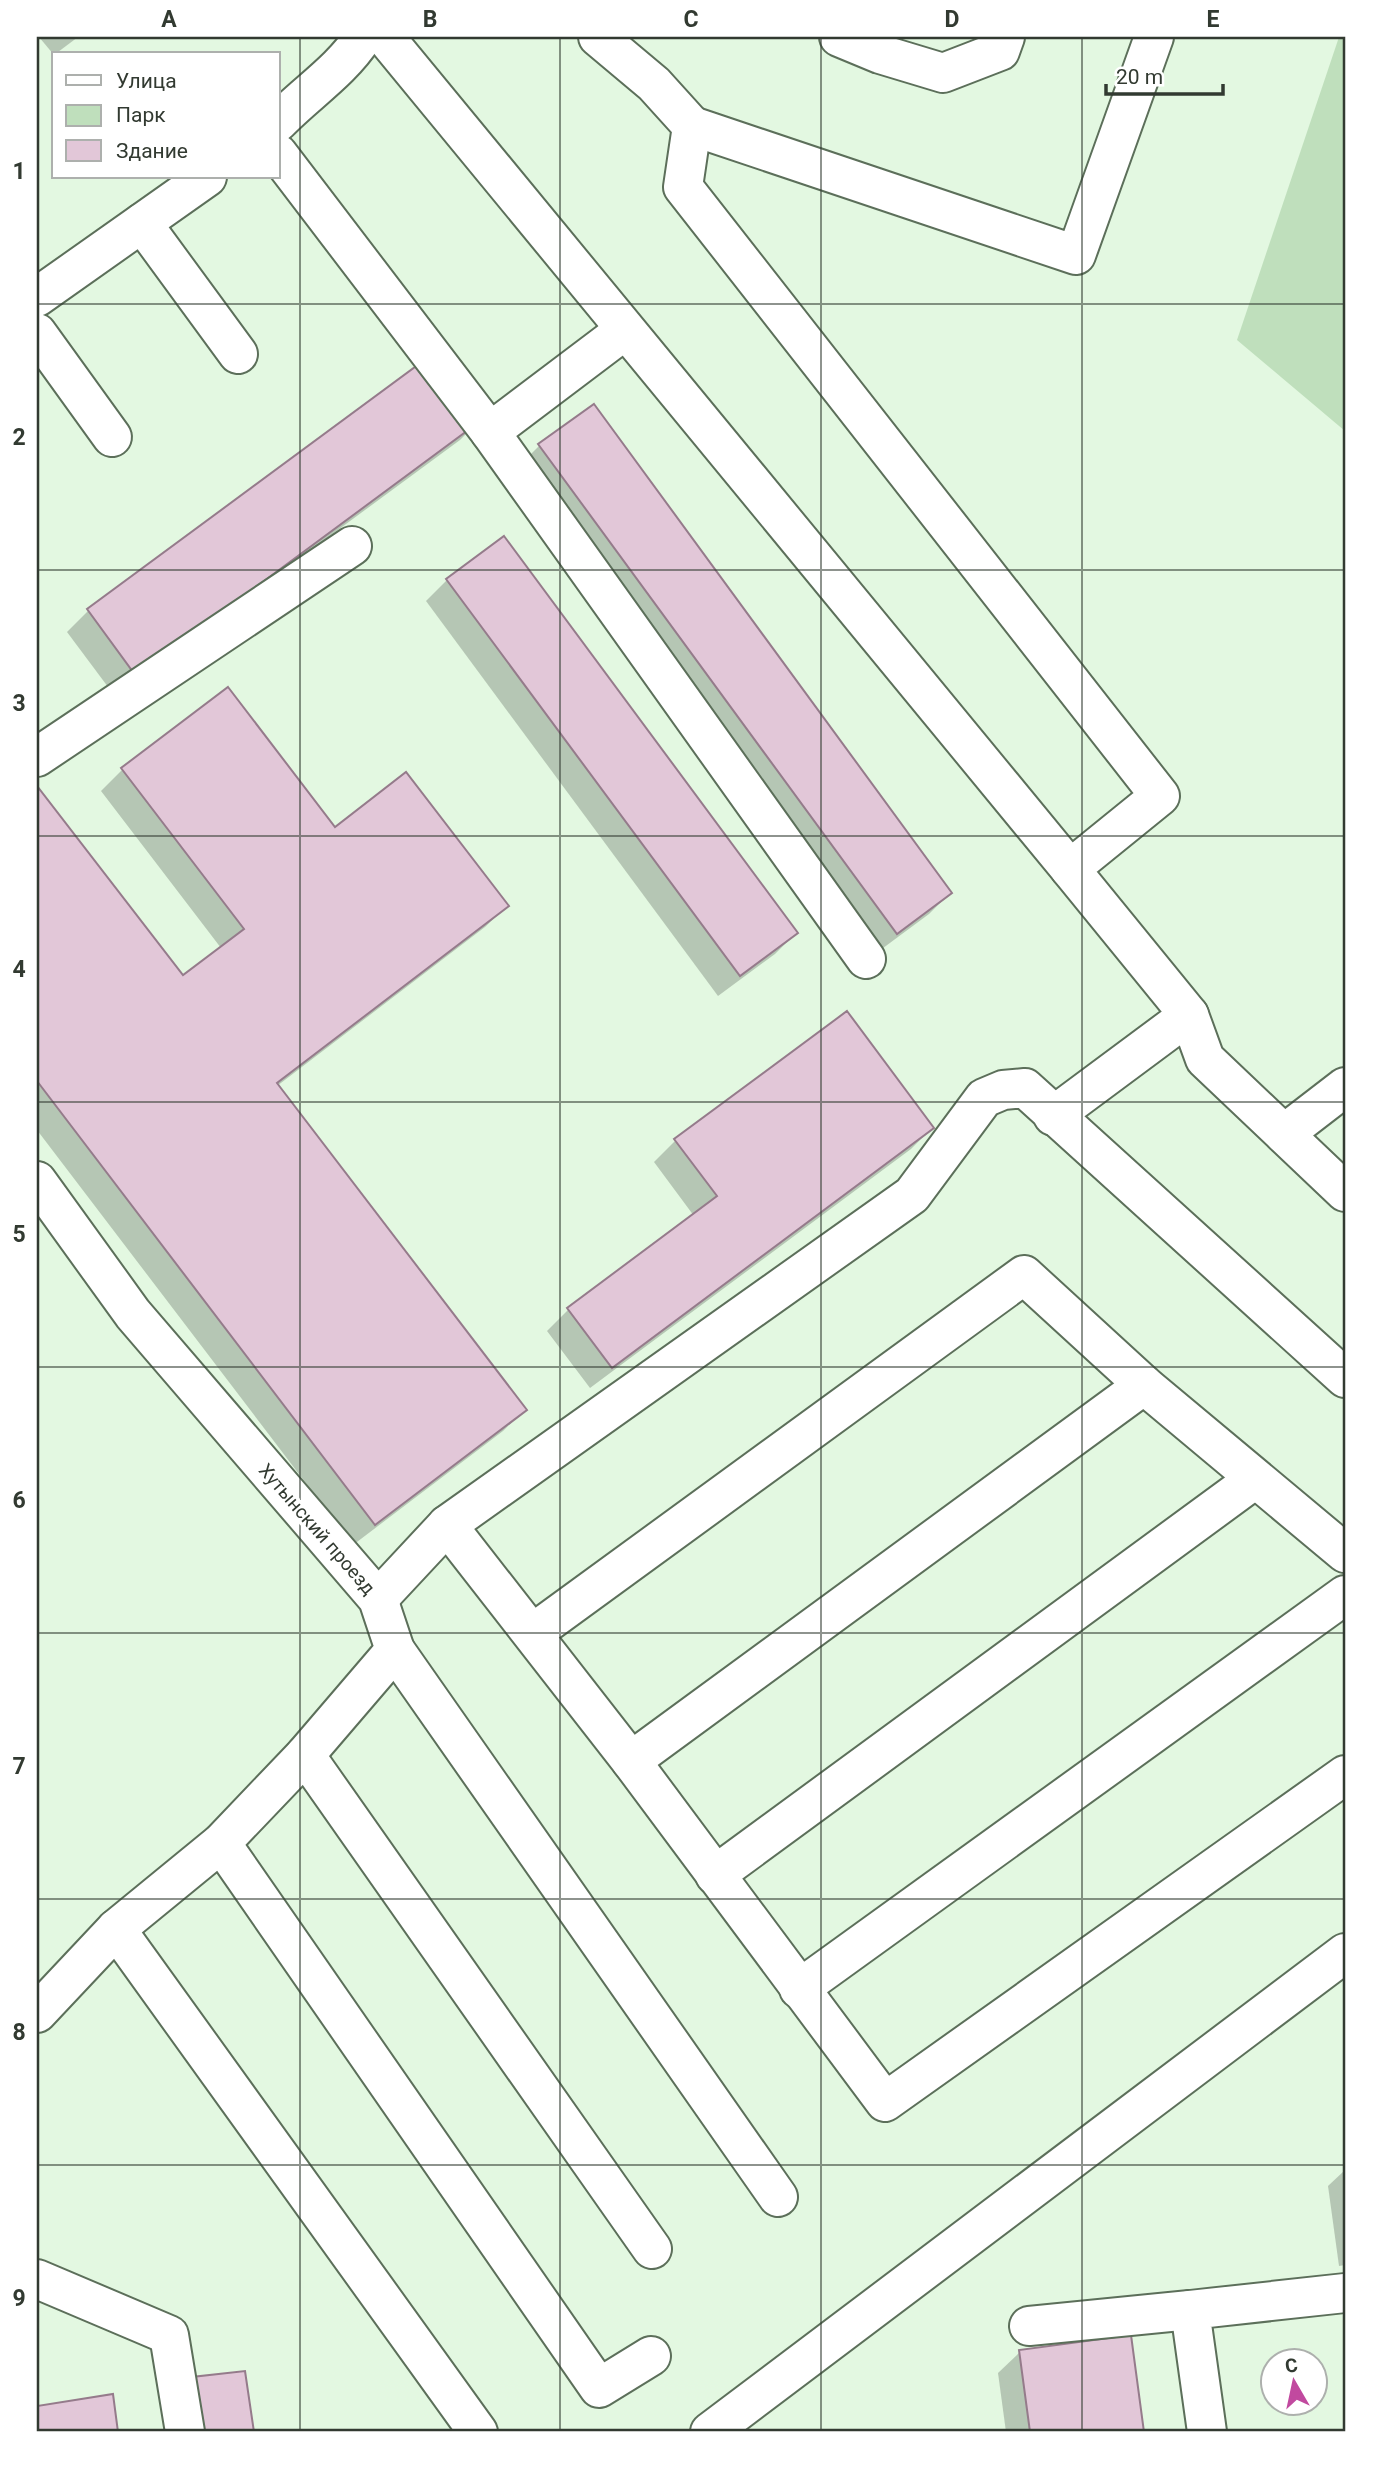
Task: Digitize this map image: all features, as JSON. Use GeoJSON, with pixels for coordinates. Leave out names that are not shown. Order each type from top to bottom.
{"type":"FeatureCollection","features":[{"type":"Feature","properties":{"kind":"street"},"geometry":{"type":"LineString","coordinates":[[280,120],[306,93],[351,57],[363,37]]}},
{"type":"Feature","properties":{"kind":"street"},"geometry":{"type":"LineString","coordinates":[[385,37],[1189,1015],[1205,1059],[1345,1192]]}},
{"type":"Feature","properties":{"kind":"street"},"geometry":{"type":"LineString","coordinates":[[598,37],[654,84],[692,126],[1076,255],[1154,37]]}},
{"type":"Feature","properties":{"kind":"street"},"geometry":{"type":"LineString","coordinates":[[839,37],[880,54],[943,73],[1000,51],[1004,37]]}},
{"type":"Feature","properties":{"kind":"street"},"geometry":{"type":"LineString","coordinates":[[692,126],[683,187],[1160,796],[1070,869]]}},
{"type":"Feature","properties":{"kind":"street"},"geometry":{"type":"LineString","coordinates":[[280,157],[490,432],[866,959]]}},
{"type":"Feature","properties":{"kind":"street"},"geometry":{"type":"LineString","coordinates":[[37,297],[206,178]]}},
{"type":"Feature","properties":{"kind":"street"},"geometry":{"type":"LineString","coordinates":[[142,223],[238,354]]}},
{"type":"Feature","properties":{"kind":"street"},"geometry":{"type":"LineString","coordinates":[[490,432],[625,330]]}},
{"type":"Feature","properties":{"kind":"street"},"geometry":{"type":"LineString","coordinates":[[37,333],[112,437]]}},
{"type":"Feature","properties":{"kind":"street"},"geometry":{"type":"LineString","coordinates":[[37,757],[352,546]]}},
{"type":"Feature","properties":{"kind":"street"},"geometry":{"type":"LineString","coordinates":[[1053,1116],[1189,1015]]}},
{"type":"Feature","properties":{"kind":"street"},"geometry":{"type":"LineString","coordinates":[[1284,1134],[1345,1087]]}},
{"type":"Feature","properties":{"kind":"street"},"geometry":{"type":"LineString","coordinates":[[377,1599],[447,1525],[912,1195],[984,1098],[1003,1090],[1025,1088],[1345,1378]]}},
{"type":"Feature","properties":{"kind":"street","name":"Хутынский проезд"},"geometry":{"type":"LineString","coordinates":[[37,1181],[133,1314],[377,1599],[395,1650],[778,2197]]}},
{"type":"Feature","properties":{"kind":"street"},"geometry":{"type":"LineString","coordinates":[[533,1633],[1024,1275],[1144,1385],[1345,1553]]}},
{"type":"Feature","properties":{"kind":"street"},"geometry":{"type":"LineString","coordinates":[[631,1761],[1144,1385]]}},
{"type":"Feature","properties":{"kind":"street"},"geometry":{"type":"LineString","coordinates":[[715,1875],[1255,1479]]}},
{"type":"Feature","properties":{"kind":"street"},"geometry":{"type":"LineString","coordinates":[[447,1525],[631,1761],[885,2102],[1345,1775]]}},
{"type":"Feature","properties":{"kind":"street"},"geometry":{"type":"LineString","coordinates":[[799,1989],[1345,1595]]}},
{"type":"Feature","properties":{"kind":"street"},"geometry":{"type":"LineString","coordinates":[[37,2013],[116,1929],[221,1843],[305,1755],[395,1650]]}},
{"type":"Feature","properties":{"kind":"street"},"geometry":{"type":"LineString","coordinates":[[305,1755],[652,2249]]}},
{"type":"Feature","properties":{"kind":"street"},"geometry":{"type":"LineString","coordinates":[[221,1843],[599,2388],[651,2356]]}},
{"type":"Feature","properties":{"kind":"street"},"geometry":{"type":"LineString","coordinates":[[116,1929],[478,2432]]}},
{"type":"Feature","properties":{"kind":"street"},"geometry":{"type":"LineString","coordinates":[[710,2432],[1345,1953]]}},
{"type":"Feature","properties":{"kind":"street"},"geometry":{"type":"LineString","coordinates":[[37,2279],[169,2335],[185,2432]]}},
{"type":"Feature","properties":{"kind":"street"},"geometry":{"type":"LineString","coordinates":[[1029,2326],[1345,2293]]}},
{"type":"Feature","properties":{"kind":"street"},"geometry":{"type":"LineString","coordinates":[[1190,2310],[1207,2432]]}},
{"type":"Feature","properties":{"kind":"green space"},"geometry":{"type":"Polygon","coordinates":[[[1339,37],[1345,37],[1345,431],[1237,340],[1339,37]]]}},
{"type":"Feature","properties":{"kind":"building"},"geometry":{"type":"Polygon","coordinates":[[[434,353],[483,419],[136,676],[87,609],[434,353]]]}},
{"type":"Feature","properties":{"kind":"building"},"geometry":{"type":"Polygon","coordinates":[[[594,404],[952,893],[897,934],[538,444],[594,404]]]}},
{"type":"Feature","properties":{"kind":"building"},"geometry":{"type":"Polygon","coordinates":[[[504,536],[798,933],[740,976],[446,579],[504,536]]]}},
{"type":"Feature","properties":{"kind":"building"},"geometry":{"type":"Polygon","coordinates":[[[228,687],[335,827],[406,772],[509,906],[277,1083],[527,1410],[375,1525],[37,1081],[37,786],[183,975],[244,929],[121,768],[228,687]]]}},
{"type":"Feature","properties":{"kind":"building"},"geometry":{"type":"Polygon","coordinates":[[[847,1011],[934,1128],[612,1368],[567,1308],[717,1196],[674,1139],[847,1011]]]}},
{"type":"Feature","properties":{"kind":"building"},"geometry":{"type":"Polygon","coordinates":[[[1131,2335],[1144,2432],[1030,2432],[1019,2350],[1131,2335]]]}},
{"type":"Feature","properties":{"kind":"building"},"geometry":{"type":"Polygon","coordinates":[[[245,2371],[254,2432],[201,2432],[192,2377],[245,2371]]]}},
{"type":"Feature","properties":{"kind":"building"},"geometry":{"type":"Polygon","coordinates":[[[113,2394],[118,2432],[37,2432],[37,2406],[113,2394]]]}}]}
